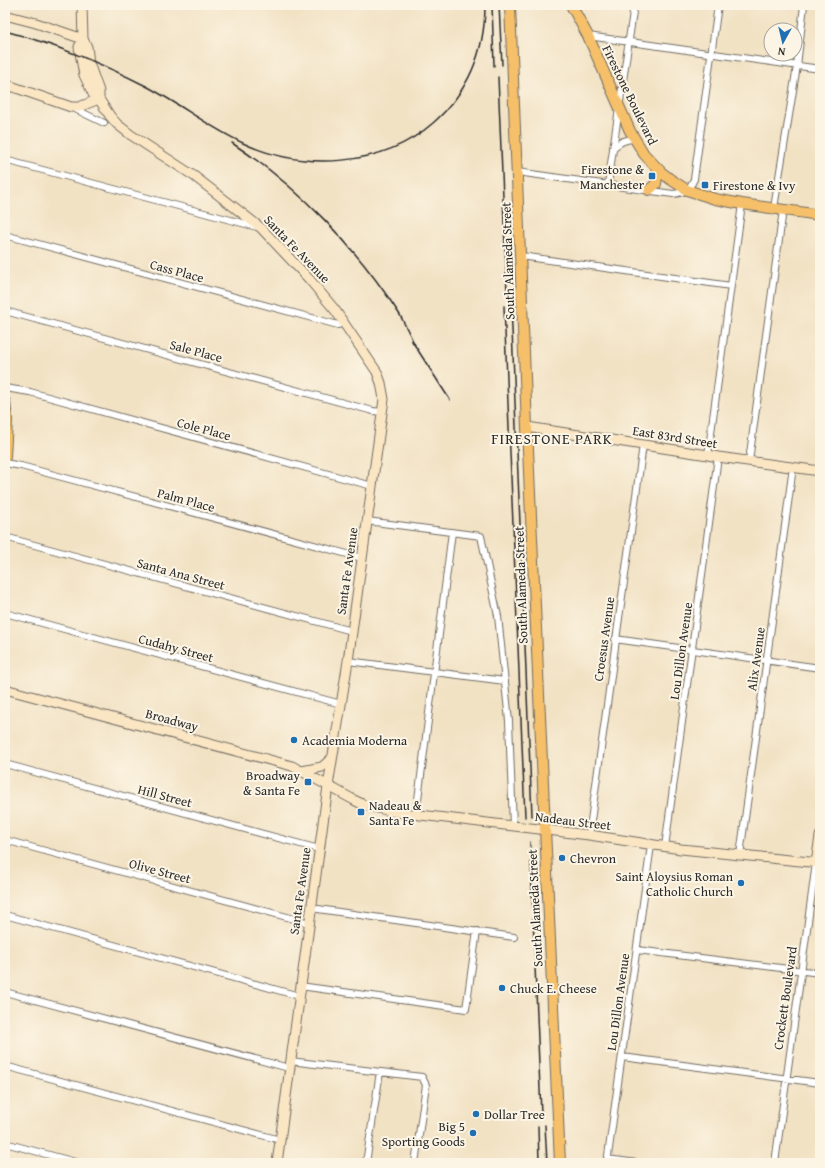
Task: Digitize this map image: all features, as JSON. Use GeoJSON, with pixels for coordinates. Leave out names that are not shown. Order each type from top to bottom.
{"type":"FeatureCollection","features":[{"type":"Feature","properties":{"kind":"main road","name":"Santa Fe Avenue"},"geometry":{"type":"LineString","coordinates":[[82,5],[83,39],[87,47],[91,68],[99,92],[99,99]]}},
{"type":"Feature","properties":{"kind":"main road","name":"South Alameda Street"},"geometry":{"type":"LineString","coordinates":[[510,5],[527,427],[560,1163]]}},
{"type":"Feature","properties":{"kind":"main road","name":"Firestone Boulevard"},"geometry":{"type":"LineString","coordinates":[[571,5],[588,36],[635,139],[644,154],[658,169],[687,190],[715,199],[820,215]]}},
{"type":"Feature","properties":{"kind":"main road"},"geometry":{"type":"LineString","coordinates":[[5,15],[36,23],[83,39]]}},
{"type":"Feature","properties":{"kind":"main road","name":"Santa Fe Avenue"},"geometry":{"type":"LineString","coordinates":[[83,39],[79,47],[84,75],[93,94],[99,99],[110,116],[124,130],[194,176],[261,228],[335,310],[377,372],[384,399],[348,661],[319,849],[289,1064],[277,1163]]}},
{"type":"Feature","properties":{"kind":"main road"},"geometry":{"type":"LineString","coordinates":[[84,75],[86,92],[84,106]]}},
{"type":"Feature","properties":{"kind":"main road"},"geometry":{"type":"LineString","coordinates":[[5,84],[71,107],[84,106],[99,99]]}},
{"type":"Feature","properties":{"kind":"main road"},"geometry":{"type":"LineString","coordinates":[[649,190],[656,184],[658,169]]}},
{"type":"Feature","properties":{"kind":"main road"},"geometry":{"type":"LineString","coordinates":[[5,402],[8,420],[5,451]]}},
{"type":"Feature","properties":{"kind":"main road","name":"East 83rd Street"},"geometry":{"type":"LineString","coordinates":[[527,427],[718,457],[820,471]]}},
{"type":"Feature","properties":{"kind":"main road","name":"Broadway"},"geometry":{"type":"LineString","coordinates":[[5,689],[285,764],[302,771],[328,786]]}},
{"type":"Feature","properties":{"kind":"main road"},"geometry":{"type":"LineString","coordinates":[[302,771],[322,767],[332,758]]}},
{"type":"Feature","properties":{"kind":"main road","name":"Nadeau Street"},"geometry":{"type":"LineString","coordinates":[[328,786],[364,804],[395,812],[589,835],[665,847],[818,863]]}},
{"type":"Feature","properties":{"kind":"main road","name":"Crockett Boulevard"},"geometry":{"type":"LineString","coordinates":[[818,863],[820,836]]}},
{"type":"Feature","properties":{"kind":"street"},"geometry":{"type":"LineString","coordinates":[[608,184],[634,5]]}},
{"type":"Feature","properties":{"kind":"street"},"geometry":{"type":"LineString","coordinates":[[517,172],[673,194],[681,193],[687,190],[692,185],[694,179],[718,5]]}},
{"type":"Feature","properties":{"kind":"street"},"geometry":{"type":"LineString","coordinates":[[749,461],[778,209],[804,5]]}},
{"type":"Feature","properties":{"kind":"street"},"geometry":{"type":"LineString","coordinates":[[588,36],[820,69]]}},
{"type":"Feature","properties":{"kind":"street"},"geometry":{"type":"LineString","coordinates":[[71,107],[104,123]]}},
{"type":"Feature","properties":{"kind":"street"},"geometry":{"type":"LineString","coordinates":[[613,148],[622,141],[635,139]]}},
{"type":"Feature","properties":{"kind":"street"},"geometry":{"type":"LineString","coordinates":[[5,160],[261,228]]}},
{"type":"Feature","properties":{"kind":"street"},"geometry":{"type":"LineString","coordinates":[[708,455],[742,204]]}},
{"type":"Feature","properties":{"kind":"street","name":"Cass Place"},"geometry":{"type":"LineString","coordinates":[[5,235],[338,325],[344,323]]}},
{"type":"Feature","properties":{"kind":"street"},"geometry":{"type":"LineString","coordinates":[[521,256],[731,286]]}},
{"type":"Feature","properties":{"kind":"street","name":"Sale Place"},"geometry":{"type":"LineString","coordinates":[[5,311],[373,411],[382,412]]}},
{"type":"Feature","properties":{"kind":"street","name":"Cole Place"},"geometry":{"type":"LineString","coordinates":[[5,388],[30,392],[372,486]]}},
{"type":"Feature","properties":{"kind":"street","name":"Croesus Avenue"},"geometry":{"type":"LineString","coordinates":[[589,835],[643,445]]}},
{"type":"Feature","properties":{"kind":"street","name":"Lou Dillon Avenue"},"geometry":{"type":"LineString","coordinates":[[665,847],[718,457]]}},
{"type":"Feature","properties":{"kind":"street","name":"Palm Place"},"geometry":{"type":"LineString","coordinates":[[5,463],[21,466],[362,558]]}},
{"type":"Feature","properties":{"kind":"street","name":"Alix Avenue"},"geometry":{"type":"LineString","coordinates":[[740,855],[793,467]]}},
{"type":"Feature","properties":{"kind":"street"},"geometry":{"type":"LineString","coordinates":[[367,521],[452,532],[416,815]]}},
{"type":"Feature","properties":{"kind":"street","name":"South Alameda Street"},"geometry":{"type":"LineString","coordinates":[[452,532],[481,536],[498,616],[509,721],[513,826]]}},
{"type":"Feature","properties":{"kind":"street","name":"Santa Ana Street"},"geometry":{"type":"LineString","coordinates":[[5,537],[352,630]]}},
{"type":"Feature","properties":{"kind":"street","name":"Cudahy Street"},"geometry":{"type":"LineString","coordinates":[[5,613],[341,704]]}},
{"type":"Feature","properties":{"kind":"street"},"geometry":{"type":"LineString","coordinates":[[615,639],[820,668]]}},
{"type":"Feature","properties":{"kind":"street"},"geometry":{"type":"LineString","coordinates":[[348,661],[505,681]]}},
{"type":"Feature","properties":{"kind":"street","name":"Hill Street"},"geometry":{"type":"LineString","coordinates":[[5,764],[319,849]]}},
{"type":"Feature","properties":{"kind":"street","name":"Olive Street"},"geometry":{"type":"LineString","coordinates":[[5,840],[309,923]]}},
{"type":"Feature","properties":{"kind":"street","name":"Lou Dillon Avenue"},"geometry":{"type":"LineString","coordinates":[[607,1161],[651,845]]}},
{"type":"Feature","properties":{"kind":"street","name":"Crockett Boulevard"},"geometry":{"type":"LineString","coordinates":[[775,1163],[801,971],[818,863]]}},
{"type":"Feature","properties":{"kind":"street"},"geometry":{"type":"LineString","coordinates":[[311,908],[514,937]]}},
{"type":"Feature","properties":{"kind":"street"},"geometry":{"type":"LineString","coordinates":[[5,915],[299,996]]}},
{"type":"Feature","properties":{"kind":"street"},"geometry":{"type":"LineString","coordinates":[[300,986],[466,1009],[477,931]]}},
{"type":"Feature","properties":{"kind":"street"},"geometry":{"type":"LineString","coordinates":[[637,950],[820,974]]}},
{"type":"Feature","properties":{"kind":"street"},"geometry":{"type":"LineString","coordinates":[[5,992],[289,1064],[422,1077],[426,1085],[415,1163]]}},
{"type":"Feature","properties":{"kind":"street"},"geometry":{"type":"LineString","coordinates":[[622,1057],[820,1083]]}},
{"type":"Feature","properties":{"kind":"street"},"geometry":{"type":"LineString","coordinates":[[5,1066],[280,1140]]}},
{"type":"Feature","properties":{"kind":"street"},"geometry":{"type":"LineString","coordinates":[[366,1163],[380,1072]]}},
{"type":"Feature","properties":{"kind":"street"},"geometry":{"type":"LineString","coordinates":[[5,1143],[79,1163]]}},
{"type":"Feature","properties":{"kind":"street"},"geometry":{"type":"LineString","coordinates":[[607,1161],[637,1163]]}},
{"type":"Feature","properties":{"kind":"railway"},"geometry":{"type":"LineString","coordinates":[[5,31],[59,48],[95,62],[159,93],[232,138],[268,153],[317,161],[342,160],[367,156],[391,149],[413,138],[433,123],[445,111],[456,98],[472,70],[482,38],[485,5]]}},
{"type":"Feature","properties":{"kind":"railway"},"geometry":{"type":"LineString","coordinates":[[492,5],[494,66]]}},
{"type":"Feature","properties":{"kind":"railway"},"geometry":{"type":"LineString","coordinates":[[499,5],[502,65]]}},
{"type":"Feature","properties":{"kind":"railway"},"geometry":{"type":"LineString","coordinates":[[498,77],[507,293]]}},
{"type":"Feature","properties":{"kind":"railway"},"geometry":{"type":"LineString","coordinates":[[232,143],[257,160],[303,199],[346,243],[365,266],[400,315],[415,345]]}},
{"type":"Feature","properties":{"kind":"railway"},"geometry":{"type":"LineString","coordinates":[[511,305],[532,816]]}},
{"type":"Feature","properties":{"kind":"railway"},"geometry":{"type":"LineString","coordinates":[[504,306],[525,817]]}},
{"type":"Feature","properties":{"kind":"railway"},"geometry":{"type":"LineString","coordinates":[[412,341],[450,400]]}},
{"type":"Feature","properties":{"kind":"railway"},"geometry":{"type":"LineString","coordinates":[[530,842],[541,1114]]}},
{"type":"Feature","properties":{"kind":"railway"},"geometry":{"type":"LineString","coordinates":[[545,1125],[547,1163]]}},
{"type":"Feature","properties":{"kind":"railway"},"geometry":{"type":"LineString","coordinates":[[538,1126],[539,1163]]}},
{"type":"Feature","properties":{"kind":"place","name":"Firestone & Manchester"},"geometry":{"type":"Point","coordinates":[652,176]}},
{"type":"Feature","properties":{"kind":"place","name":"Firestone & Ivy"},"geometry":{"type":"Point","coordinates":[705,185]}},
{"type":"Feature","properties":{"kind":"place","name":"Academia Moderna"},"geometry":{"type":"Point","coordinates":[294,740]}},
{"type":"Feature","properties":{"kind":"place","name":"Broadway & Santa Fe"},"geometry":{"type":"Point","coordinates":[308,782]}},
{"type":"Feature","properties":{"kind":"place","name":"Nadeau & Santa Fe"},"geometry":{"type":"Point","coordinates":[361,812]}},
{"type":"Feature","properties":{"kind":"place","name":"Chevron"},"geometry":{"type":"Point","coordinates":[562,858]}},
{"type":"Feature","properties":{"kind":"place","name":"Saint Aloysius Roman Catholic Church"},"geometry":{"type":"Point","coordinates":[741,883]}},
{"type":"Feature","properties":{"kind":"place","name":"Chuck E. Cheese"},"geometry":{"type":"Point","coordinates":[502,988]}},
{"type":"Feature","properties":{"kind":"place","name":"Dollar Tree"},"geometry":{"type":"Point","coordinates":[476,1114]}},
{"type":"Feature","properties":{"kind":"place","name":"Big 5 Sporting Goods"},"geometry":{"type":"Point","coordinates":[473,1133]}},
{"type":"Feature","properties":{"kind":"district","name":"FIRESTONE PARK"},"geometry":{"type":"Point","coordinates":[552,438]}}]}
